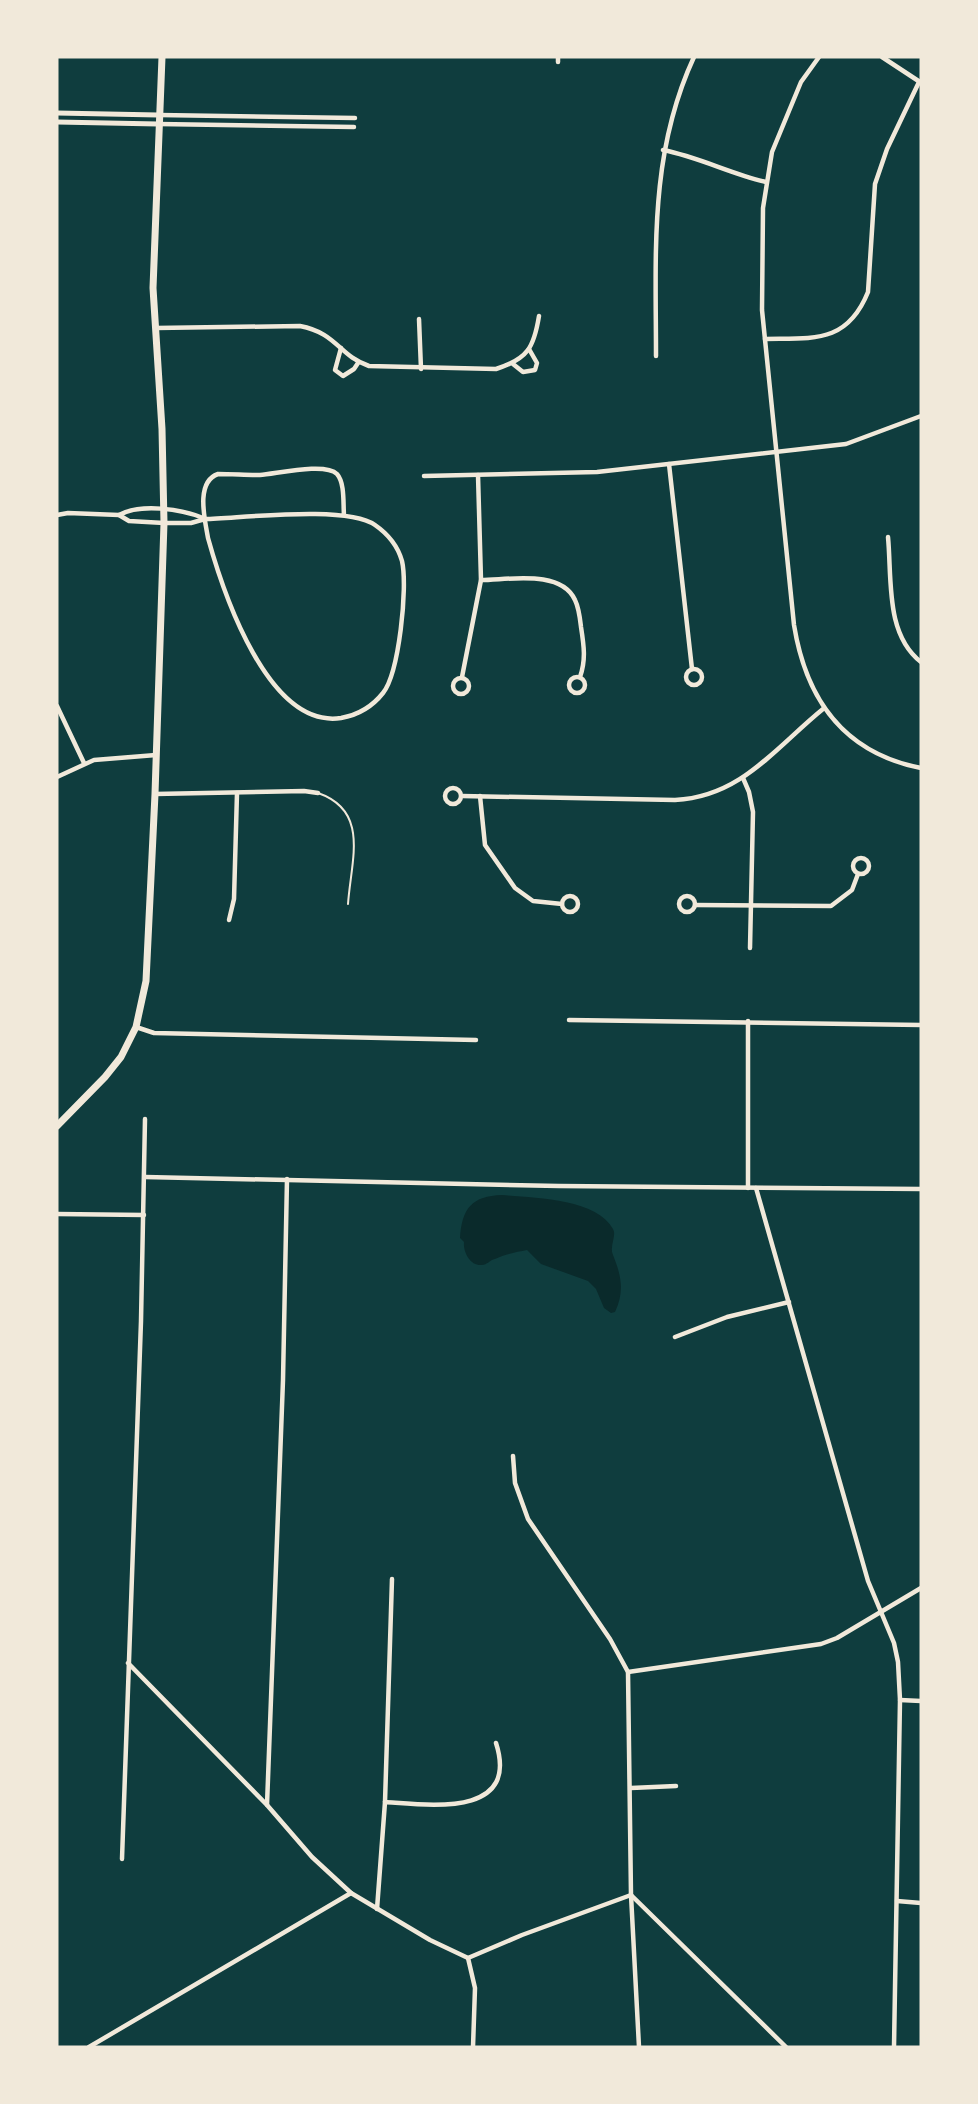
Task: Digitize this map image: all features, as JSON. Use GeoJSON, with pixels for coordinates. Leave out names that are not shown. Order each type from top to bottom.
{"type":"FeatureCollection","features":[{"type":"Feature","properties":{"kind":"main road"},"geometry":{"type":"LineString","coordinates":[[57,1126],[105,1077],[121,1057],[136,1027],[146,981],[164,523],[162,429],[153,288],[162,57]]}},
{"type":"Feature","properties":{"kind":"street"},"geometry":{"type":"LineString","coordinates":[[656,356],[656,200],[663,150],[676,102],[694,57]]}},
{"type":"Feature","properties":{"kind":"street"},"geometry":{"type":"LineString","coordinates":[[819,57],[801,82],[772,152],[766,182],[762,268],[765,339],[797,645],[806,674],[824,709],[871,749],[921,768]]}},
{"type":"Feature","properties":{"kind":"street"},"geometry":{"type":"LineString","coordinates":[[765,339],[823,336],[841,331],[859,311],[868,292],[872,207],[876,177],[920,82],[882,57]]}},
{"type":"Feature","properties":{"kind":"street"},"geometry":{"type":"LineString","coordinates":[[57,113],[355,118]]}},
{"type":"Feature","properties":{"kind":"street"},"geometry":{"type":"LineString","coordinates":[[57,122],[354,127]]}},
{"type":"Feature","properties":{"kind":"street"},"geometry":{"type":"LineString","coordinates":[[663,150],[685,154],[734,174],[766,182]]}},
{"type":"Feature","properties":{"kind":"street"},"geometry":{"type":"LineString","coordinates":[[156,328],[300,326],[318,329],[358,363],[369,366],[496,369],[513,364],[529,349],[535,340],[539,316]]}},
{"type":"Feature","properties":{"kind":"street"},"geometry":{"type":"LineString","coordinates":[[419,319],[421,369]]}},
{"type":"Feature","properties":{"kind":"street"},"geometry":{"type":"LineString","coordinates":[[341,348],[335,370],[343,376],[348,375],[358,363]]}},
{"type":"Feature","properties":{"kind":"street"},"geometry":{"type":"LineString","coordinates":[[513,364],[523,372],[535,370],[537,363],[529,349]]}},
{"type":"Feature","properties":{"kind":"street"},"geometry":{"type":"LineString","coordinates":[[424,476],[575,473],[846,444],[921,416]]}},
{"type":"Feature","properties":{"kind":"street"},"geometry":{"type":"LineString","coordinates":[[669,464],[692,669]]}},
{"type":"Feature","properties":{"kind":"street"},"geometry":{"type":"LineString","coordinates":[[57,516],[68,513],[119,515],[129,521],[191,523],[205,519],[344,515],[375,525],[390,539],[402,562],[405,586],[395,664],[390,683],[374,703],[360,712],[335,719],[310,715],[291,704],[262,664],[228,600],[212,553],[205,519],[205,486],[212,476],[263,475],[283,470],[334,472],[341,483],[344,515]]}},
{"type":"Feature","properties":{"kind":"street"},"geometry":{"type":"LineString","coordinates":[[462,677],[481,579],[478,475]]}},
{"type":"Feature","properties":{"kind":"street"},"geometry":{"type":"LineString","coordinates":[[119,515],[130,509],[191,513],[205,519]]}},
{"type":"Feature","properties":{"kind":"street"},"geometry":{"type":"LineString","coordinates":[[888,537],[895,624],[906,649],[921,662]]}},
{"type":"Feature","properties":{"kind":"street"},"geometry":{"type":"LineString","coordinates":[[481,579],[545,579],[563,585],[575,599],[578,610],[585,656],[580,677]]}},
{"type":"Feature","properties":{"kind":"street"},"geometry":{"type":"LineString","coordinates":[[57,706],[84,763]]}},
{"type":"Feature","properties":{"kind":"street"},"geometry":{"type":"LineString","coordinates":[[462,796],[689,799],[708,795],[743,778],[766,762],[789,736],[824,709]]}},
{"type":"Feature","properties":{"kind":"street"},"geometry":{"type":"LineString","coordinates":[[57,777],[84,763],[156,755]]}},
{"type":"Feature","properties":{"kind":"street"},"geometry":{"type":"LineString","coordinates":[[743,778],[749,792],[753,812],[750,948]]}},
{"type":"Feature","properties":{"kind":"street"},"geometry":{"type":"LineString","coordinates":[[155,794],[304,791],[318,793]]}},
{"type":"Feature","properties":{"kind":"street"},"geometry":{"type":"LineString","coordinates":[[229,920],[234,899],[237,793]]}},
{"type":"Feature","properties":{"kind":"street"},"geometry":{"type":"LineString","coordinates":[[480,796],[485,845],[515,888],[533,901],[562,904]]}},
{"type":"Feature","properties":{"kind":"street"},"geometry":{"type":"LineString","coordinates":[[695,905],[831,906],[852,890],[858,874]]}},
{"type":"Feature","properties":{"kind":"street"},"geometry":{"type":"LineString","coordinates":[[569,1020],[921,1025]]}},
{"type":"Feature","properties":{"kind":"street"},"geometry":{"type":"LineString","coordinates":[[748,1022],[748,1188]]}},
{"type":"Feature","properties":{"kind":"street"},"geometry":{"type":"LineString","coordinates":[[136,1027],[154,1033],[476,1040]]}},
{"type":"Feature","properties":{"kind":"street"},"geometry":{"type":"LineString","coordinates":[[122,1859],[144,1215],[145,1119]]}},
{"type":"Feature","properties":{"kind":"street"},"geometry":{"type":"LineString","coordinates":[[145,1177],[921,1190]]}},
{"type":"Feature","properties":{"kind":"street"},"geometry":{"type":"LineString","coordinates":[[267,1805],[283,1380],[287,1179]]}},
{"type":"Feature","properties":{"kind":"street"},"geometry":{"type":"LineString","coordinates":[[756,1188],[868,1581],[894,1643],[898,1662],[900,1700],[894,2047]]}},
{"type":"Feature","properties":{"kind":"street"},"geometry":{"type":"LineString","coordinates":[[57,1214],[144,1215]]}},
{"type":"Feature","properties":{"kind":"street"},"geometry":{"type":"LineString","coordinates":[[675,1337],[726,1317],[789,1302]]}},
{"type":"Feature","properties":{"kind":"street"},"geometry":{"type":"LineString","coordinates":[[513,1456],[516,1484],[528,1519],[610,1639],[628,1672],[631,1895],[639,2047]]}},
{"type":"Feature","properties":{"kind":"street"},"geometry":{"type":"LineString","coordinates":[[377,1909],[385,1802],[392,1579]]}},
{"type":"Feature","properties":{"kind":"street"},"geometry":{"type":"LineString","coordinates":[[628,1672],[821,1644],[837,1638],[880,1614],[921,1588]]}},
{"type":"Feature","properties":{"kind":"street"},"geometry":{"type":"LineString","coordinates":[[128,1664],[267,1805],[312,1857],[351,1893],[468,1958],[475,1988],[473,2047]]}},
{"type":"Feature","properties":{"kind":"street"},"geometry":{"type":"LineString","coordinates":[[900,1700],[921,1701]]}},
{"type":"Feature","properties":{"kind":"street"},"geometry":{"type":"LineString","coordinates":[[385,1802],[470,1803],[484,1794],[497,1780],[500,1771],[496,1743]]}},
{"type":"Feature","properties":{"kind":"street"},"geometry":{"type":"LineString","coordinates":[[631,1788],[676,1786]]}},
{"type":"Feature","properties":{"kind":"street"},"geometry":{"type":"LineString","coordinates":[[89,2047],[351,1893]]}},
{"type":"Feature","properties":{"kind":"street"},"geometry":{"type":"LineString","coordinates":[[468,1958],[522,1935],[631,1895]]}},
{"type":"Feature","properties":{"kind":"street"},"geometry":{"type":"LineString","coordinates":[[631,1895],[786,2047]]}},
{"type":"Feature","properties":{"kind":"street"},"geometry":{"type":"LineString","coordinates":[[897,1901],[921,1903]]}},
{"type":"Feature","properties":{"kind":"lane"},"geometry":{"type":"LineString","coordinates":[[318,793],[333,800],[344,809],[353,823],[348,904]]}},
{"type":"Feature","properties":{"kind":"water"},"geometry":{"type":"Polygon","coordinates":[[[502,1195],[562,1201],[593,1211],[605,1219],[614,1232],[612,1252],[621,1283],[620,1297],[615,1312],[611,1313],[604,1308],[596,1289],[588,1281],[541,1264],[527,1250],[503,1256],[484,1265],[471,1261],[466,1254],[464,1242],[460,1238],[466,1211],[476,1201],[502,1195]]]}}]}
